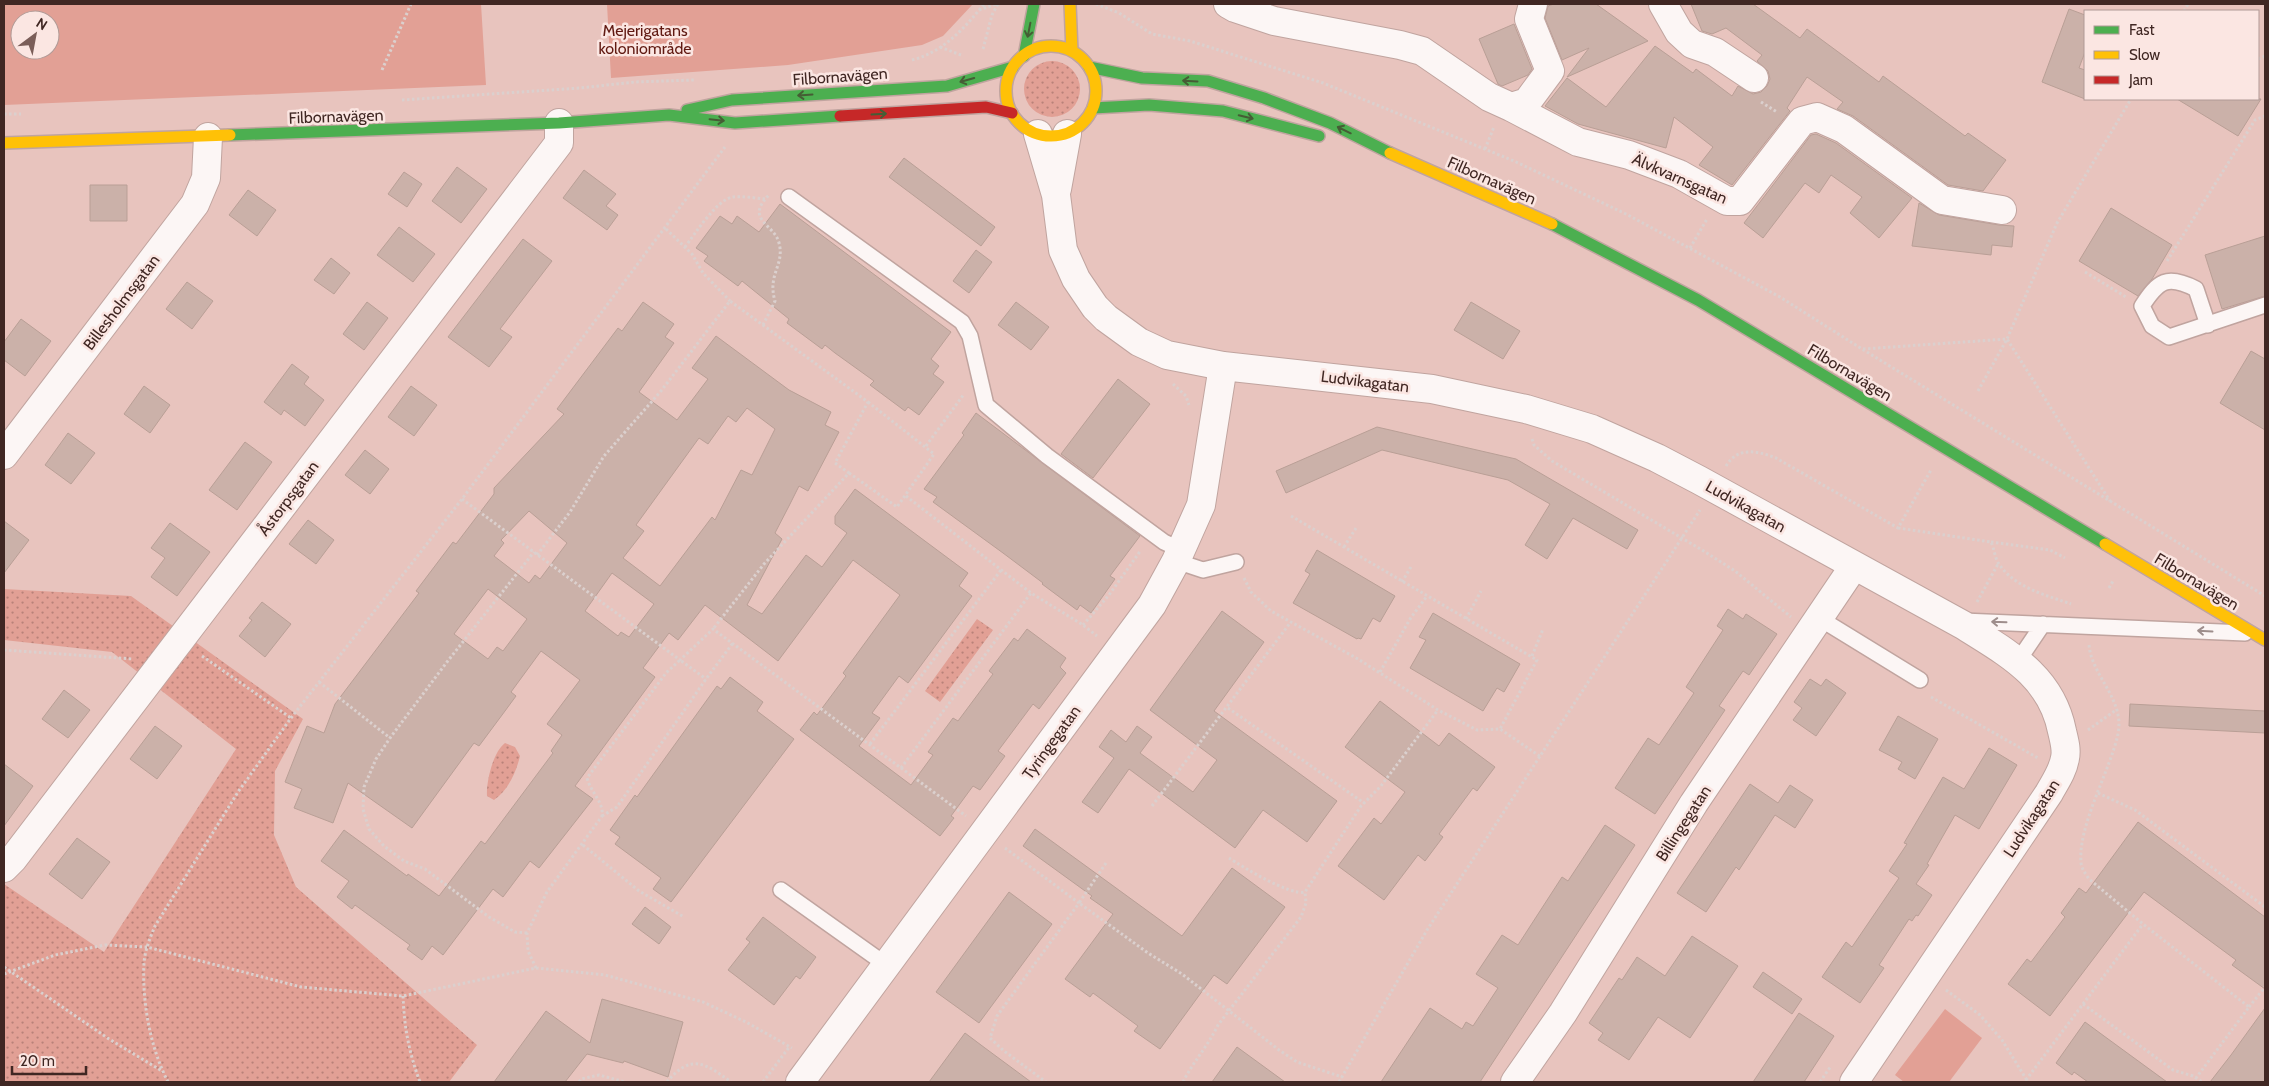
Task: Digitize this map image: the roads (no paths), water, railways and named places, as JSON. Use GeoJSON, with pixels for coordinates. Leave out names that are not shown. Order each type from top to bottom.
{"type":"FeatureCollection","features":[{"type":"Feature","properties":{"kind":"street"},"geometry":{"type":"LineString","coordinates":[[1024,56],[1034,4]]}},
{"type":"Feature","properties":{"kind":"street"},"geometry":{"type":"LineString","coordinates":[[1070,4],[1072,51]]}},
{"type":"Feature","properties":{"kind":"street","name":"Älvkvarnsgatan"},"geometry":{"type":"LineString","coordinates":[[1228,4],[1274,20],[1400,44],[1422,52],[1489,97],[1578,142],[1629,155],[1679,174],[1726,201],[1740,201],[1802,121],[1817,117],[1844,129],[1942,200],[2002,210]]}},
{"type":"Feature","properties":{"kind":"street"},"geometry":{"type":"LineString","coordinates":[[1511,107],[1527,102],[1550,71],[1529,20],[1533,4]]}},
{"type":"Feature","properties":{"kind":"street"},"geometry":{"type":"LineString","coordinates":[[1663,4],[1679,32],[1692,44],[1715,52],[1754,78]]}},
{"type":"Feature","properties":{"kind":"street"},"geometry":{"type":"LineString","coordinates":[[1047,46],[1072,51],[1082,58],[1095,80],[1096,94],[1093,108],[1087,119],[1078,128],[1067,134],[1052,136],[1038,134],[1027,129],[1012,113],[1006,90],[1013,67],[1024,56],[1047,46]]}},
{"type":"Feature","properties":{"kind":"street","name":"Filbornavägen"},"geometry":{"type":"LineString","coordinates":[[4,143],[560,123],[669,115],[732,100],[947,86],[1013,67]]}},
{"type":"Feature","properties":{"kind":"street","name":"Filbornavägen"},"geometry":{"type":"LineString","coordinates":[[1089,67],[1142,78],[1208,82],[1236,90],[1330,123],[1404,159],[1533,215],[1698,300],[2260,637]]}},
{"type":"Feature","properties":{"kind":"street","name":"Filbornavägen"},"geometry":{"type":"LineString","coordinates":[[1093,108],[1149,105],[1223,111],[1404,159]]}},
{"type":"Feature","properties":{"kind":"street","name":"Filbornavägen"},"geometry":{"type":"LineString","coordinates":[[669,115],[735,122],[986,108],[1012,113]]}},
{"type":"Feature","properties":{"kind":"street","name":"Åstorpsgatan"},"geometry":{"type":"LineString","coordinates":[[4,868],[13,859],[172,651],[558,142],[560,123]]}},
{"type":"Feature","properties":{"kind":"street","name":"Ludvikagatan"},"geometry":{"type":"LineString","coordinates":[[1038,134],[1056,195],[1063,250],[1076,279],[1095,307],[1120,329],[1152,349],[1167,355],[1222,366],[1432,390],[1526,409],[1592,429],[1657,458],[1955,620],[2018,661],[2036,676],[2050,696],[2059,716],[2065,744],[2065,757],[2061,772],[1928,976],[1854,1082]]}},
{"type":"Feature","properties":{"kind":"street","name":"Ludvikagatan"},"geometry":{"type":"LineString","coordinates":[[1056,195],[1067,134]]}},
{"type":"Feature","properties":{"kind":"street","name":"Billesholmsgatan"},"geometry":{"type":"LineString","coordinates":[[4,455],[196,204],[206,178],[208,137]]}},
{"type":"Feature","properties":{"kind":"street","name":"Tyringegatan"},"geometry":{"type":"LineString","coordinates":[[806,1073],[885,964],[976,825],[1152,605],[1178,556],[1201,505],[1222,366]]}},
{"type":"Feature","properties":{"kind":"street","name":"Billingegatan"},"geometry":{"type":"LineString","coordinates":[[1515,1082],[1563,1013],[1694,803],[1854,566]]}},
{"type":"Feature","properties":{"kind":"lane"},"geometry":{"type":"LineString","coordinates":[[788,197],[962,322],[970,336],[986,405],[999,417],[1047,456],[1153,534],[1178,556],[1203,570],[1236,562]]}},
{"type":"Feature","properties":{"kind":"lane"},"geometry":{"type":"LineString","coordinates":[[2208,325],[2196,290],[2181,282],[2167,280],[2154,288],[2142,306],[2152,326],[2169,337],[2208,325],[2265,305]]}},
{"type":"Feature","properties":{"kind":"lane"},"geometry":{"type":"LineString","coordinates":[[1955,620],[2090,626],[2260,637]]}},
{"type":"Feature","properties":{"kind":"lane"},"geometry":{"type":"LineString","coordinates":[[1814,624],[1920,680]]}},
{"type":"Feature","properties":{"kind":"lane"},"geometry":{"type":"LineString","coordinates":[[2018,661],[2043,624]]}},
{"type":"Feature","properties":{"kind":"lane"},"geometry":{"type":"LineString","coordinates":[[781,890],[885,964]]}},
{"type":"Feature","properties":{"kind":"park label","name":"Mejerigatans koloniområde"},"geometry":{"type":"Point","coordinates":[645,39]}}]}
